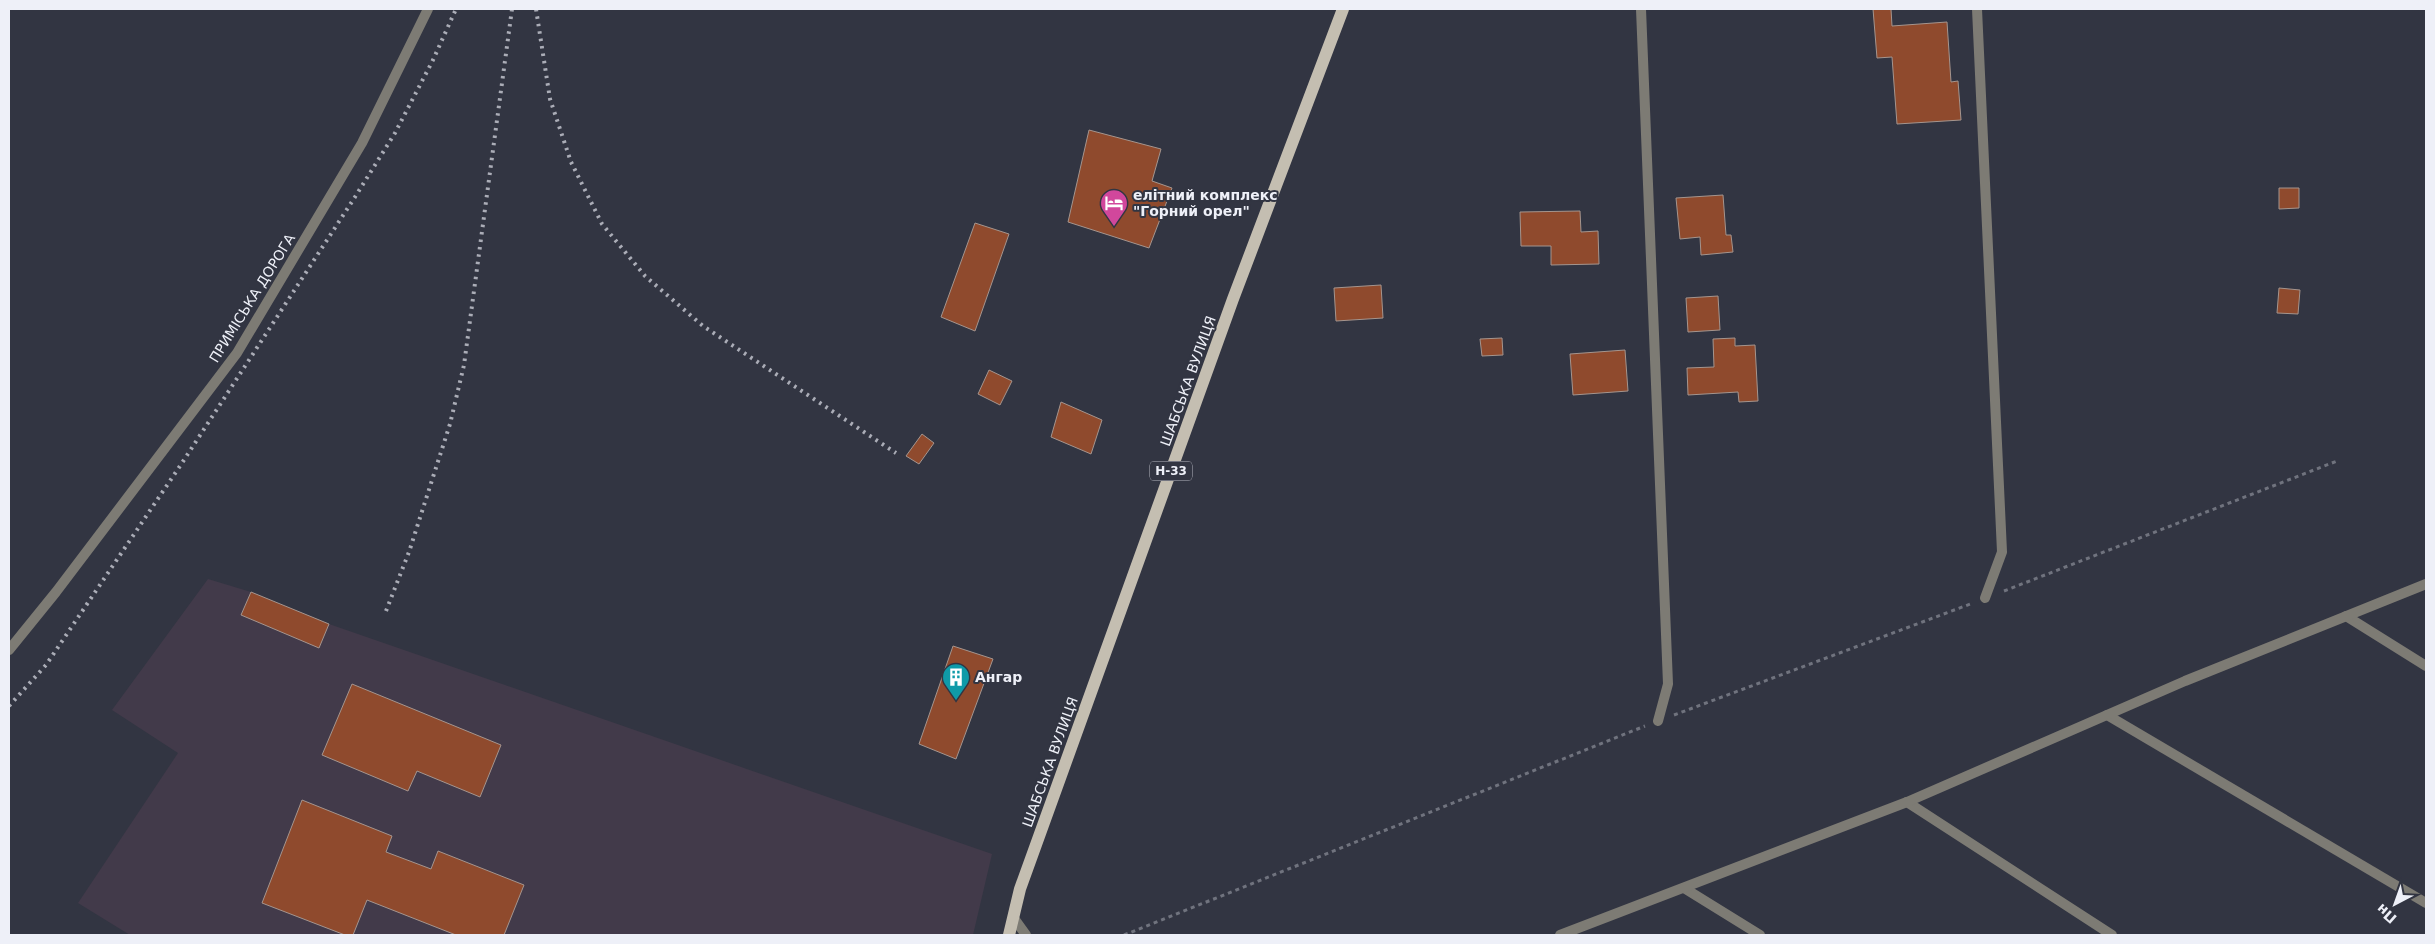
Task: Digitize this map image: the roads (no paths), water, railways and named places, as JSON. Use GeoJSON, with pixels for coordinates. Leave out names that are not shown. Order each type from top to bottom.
{"type":"FeatureCollection","features":[{"type":"Feature","properties":{"kind":"main road","name":"ШАБСЬКА ВУЛИЦЯ"},"geometry":{"type":"LineString","coordinates":[[1009,935],[1020,889],[1227,317],[1343,9]]}},
{"type":"Feature","properties":{"kind":"street","name":"ПРИМІСЬКА ДОРОГА"},"geometry":{"type":"LineString","coordinates":[[9,650],[56,592],[237,353],[362,144],[428,9]]}},
{"type":"Feature","properties":{"kind":"street"},"geometry":{"type":"LineString","coordinates":[[1641,9],[1668,684],[1658,721]]}},
{"type":"Feature","properties":{"kind":"street"},"geometry":{"type":"LineString","coordinates":[[1978,9],[2002,552],[1985,598]]}},
{"type":"Feature","properties":{"kind":"street"},"geometry":{"type":"LineString","coordinates":[[1560,935],[1907,802],[2185,680],[2426,584]]}},
{"type":"Feature","properties":{"kind":"street"},"geometry":{"type":"LineString","coordinates":[[2346,616],[2426,666]]}},
{"type":"Feature","properties":{"kind":"street"},"geometry":{"type":"LineString","coordinates":[[2107,715],[2426,903]]}},
{"type":"Feature","properties":{"kind":"street"},"geometry":{"type":"LineString","coordinates":[[1907,802],[2112,935]]}},
{"type":"Feature","properties":{"kind":"street"},"geometry":{"type":"LineString","coordinates":[[1684,888],[1760,935]]}},
{"type":"Feature","properties":{"kind":"street"},"geometry":{"type":"LineString","coordinates":[[1013,917],[1026,935]]}},
{"type":"Feature","properties":{"kind":"railway"},"geometry":{"type":"LineString","coordinates":[[9,706],[46,665],[182,463],[355,197],[395,133],[433,60],[456,9]]}},
{"type":"Feature","properties":{"kind":"railway"},"geometry":{"type":"LineString","coordinates":[[386,611],[409,552],[450,424],[464,365],[512,9]]}},
{"type":"Feature","properties":{"kind":"railway"},"geometry":{"type":"LineString","coordinates":[[536,9],[550,99],[571,162],[602,224],[645,276],[703,326],[896,453]]}},
{"type":"Feature","properties":{"kind":"place","name":"елітний комплекс \"Горний орел\""},"geometry":{"type":"Point","coordinates":[1114,227]}},
{"type":"Feature","properties":{"kind":"place","name":"Ангар"},"geometry":{"type":"Point","coordinates":[956,701]}}]}
